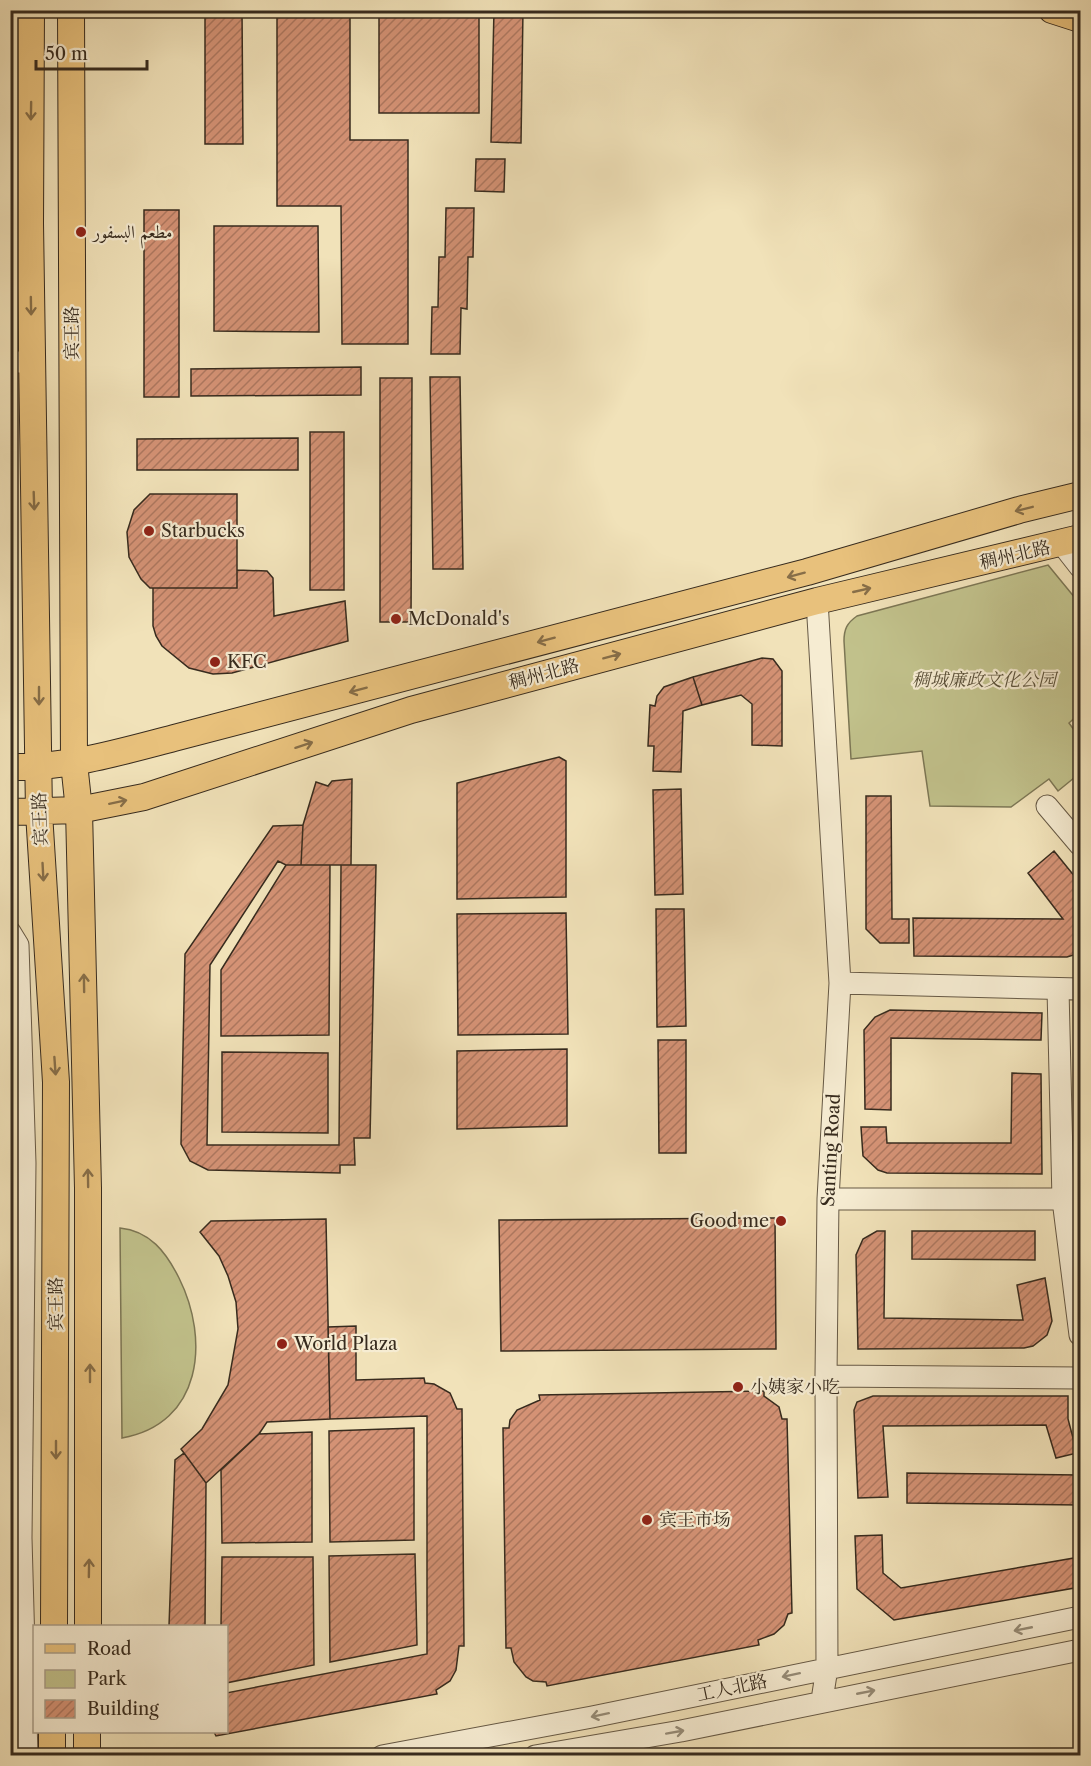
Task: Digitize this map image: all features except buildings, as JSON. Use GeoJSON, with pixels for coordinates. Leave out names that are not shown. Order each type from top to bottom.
{"type":"FeatureCollection","features":[{"type":"Feature","properties":{"kind":"main road","name":"宾王路"},"geometry":{"type":"LineString","coordinates":[[31,10],[21,67],[21,362],[39,813],[56,1082],[54,1625]]}},
{"type":"Feature","properties":{"kind":"main road","name":"宾王路"},"geometry":{"type":"LineString","coordinates":[[71,10],[74,763],[79,810],[88,1200],[88,1625]]}},
{"type":"Feature","properties":{"kind":"main road"},"geometry":{"type":"LineString","coordinates":[[1052,10],[1080,19]]}},
{"type":"Feature","properties":{"kind":"main road","name":"稠州北路"},"geometry":{"type":"LineString","coordinates":[[10,767],[39,768],[74,763],[795,575],[1019,510],[1080,495]]}},
{"type":"Feature","properties":{"kind":"main road","name":"稠州北路"},"geometry":{"type":"LineString","coordinates":[[10,812],[39,813],[79,810],[144,797],[411,710],[817,601],[1071,541]]}},
{"type":"Feature","properties":{"kind":"main road"},"geometry":{"type":"LineString","coordinates":[[52,1733],[52,1755]]}},
{"type":"Feature","properties":{"kind":"main road"},"geometry":{"type":"LineString","coordinates":[[87,1733],[87,1755]]}},
{"type":"Feature","properties":{"kind":"street"},"geometry":{"type":"LineString","coordinates":[[1071,541],[1080,567]]}},
{"type":"Feature","properties":{"kind":"street","name":"Santing Road"},"geometry":{"type":"LineString","coordinates":[[817,601],[840,983],[828,1199],[825,1376],[827,1668],[822,1700]]}},
{"type":"Feature","properties":{"kind":"street"},"geometry":{"type":"LineString","coordinates":[[1047,806],[1080,845]]}},
{"type":"Feature","properties":{"kind":"street"},"geometry":{"type":"LineString","coordinates":[[10,932],[18,945],[16,1538],[27,1755]]}},
{"type":"Feature","properties":{"kind":"street"},"geometry":{"type":"LineString","coordinates":[[840,983],[1080,989]]}},
{"type":"Feature","properties":{"kind":"street"},"geometry":{"type":"LineString","coordinates":[[1058,989],[1080,1335]]}},
{"type":"Feature","properties":{"kind":"street"},"geometry":{"type":"LineString","coordinates":[[18,1176],[56,1177]]}},
{"type":"Feature","properties":{"kind":"street"},"geometry":{"type":"LineString","coordinates":[[828,1199],[1072,1200]]}},
{"type":"Feature","properties":{"kind":"street"},"geometry":{"type":"LineString","coordinates":[[825,1376],[1080,1378]]}},
{"type":"Feature","properties":{"kind":"street","name":"工人北路"},"geometry":{"type":"LineString","coordinates":[[382,1755],[592,1717],[1080,1617]]}},
{"type":"Feature","properties":{"kind":"street","name":"工人北路"},"geometry":{"type":"LineString","coordinates":[[535,1755],[681,1731],[822,1700],[1080,1650]]}},
{"type":"Feature","properties":{"kind":"green space","name":"稠城廉政文化公园"},"geometry":{"type":"Polygon","coordinates":[[[1048,565],[1080,604],[1080,713],[1069,723],[1080,738],[1080,773],[1058,791],[1049,779],[1011,807],[930,806],[922,751],[851,759],[844,641],[845,630],[851,621],[857,616],[1048,565]]]}},
{"type":"Feature","properties":{"kind":"green space"},"geometry":{"type":"Polygon","coordinates":[[[120,1228],[140,1233],[156,1244],[174,1269],[189,1302],[196,1352],[192,1376],[183,1398],[169,1416],[149,1430],[122,1438],[120,1228]]]}},
{"type":"Feature","properties":{"kind":"place","name":"مطعم البسفور"},"geometry":{"type":"Point","coordinates":[81,232]}},
{"type":"Feature","properties":{"kind":"place","name":"Starbucks"},"geometry":{"type":"Point","coordinates":[149,531]}},
{"type":"Feature","properties":{"kind":"place","name":"McDonald's"},"geometry":{"type":"Point","coordinates":[396,619]}},
{"type":"Feature","properties":{"kind":"place","name":"KFC"},"geometry":{"type":"Point","coordinates":[215,662]}},
{"type":"Feature","properties":{"kind":"place","name":"Good me"},"geometry":{"type":"Point","coordinates":[781,1221]}},
{"type":"Feature","properties":{"kind":"place","name":"World Plaza"},"geometry":{"type":"Point","coordinates":[282,1344]}},
{"type":"Feature","properties":{"kind":"place","name":"小姨家小吃"},"geometry":{"type":"Point","coordinates":[738,1387]}},
{"type":"Feature","properties":{"kind":"place","name":"宾王市场"},"geometry":{"type":"Point","coordinates":[647,1520]}}]}
